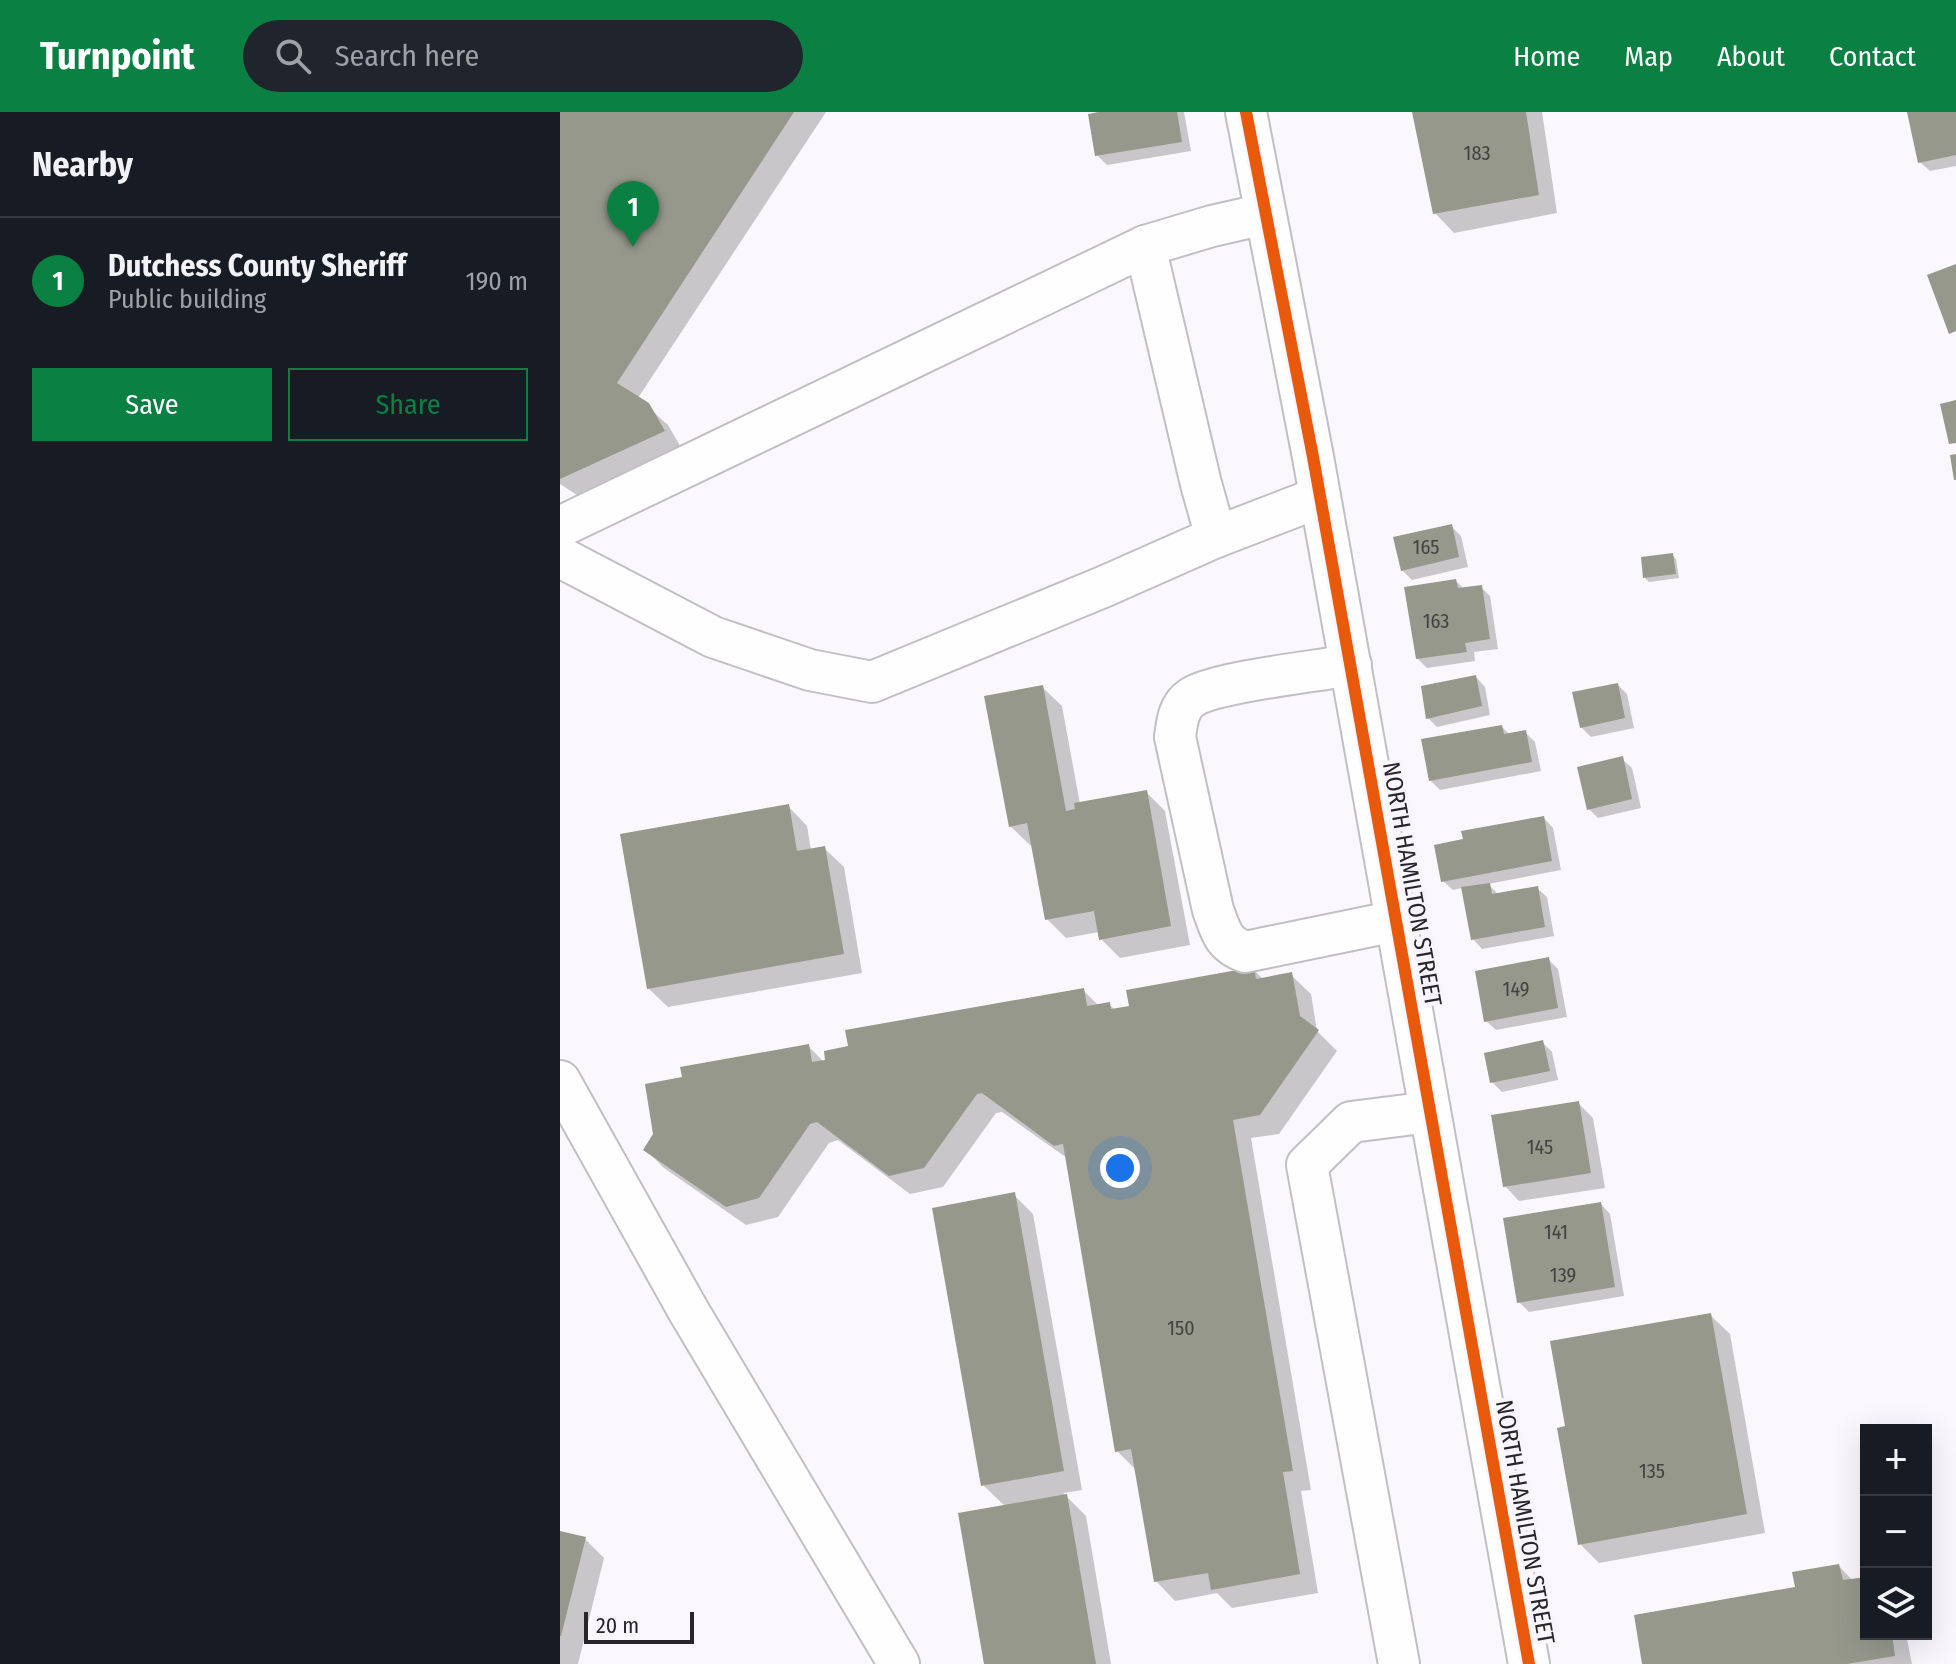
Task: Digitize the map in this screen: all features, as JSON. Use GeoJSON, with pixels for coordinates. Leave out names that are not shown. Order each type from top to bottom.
{"type":"FeatureCollection","features":[{"type":"Feature","properties":{"kind":"street","name":"NORTH HAMILTON STREET"},"geometry":{"type":"LineString","coordinates":[[1246,112],[1351,665],[1529,1664]]}},
{"type":"Feature","properties":{"kind":"street"},"geometry":{"type":"LineString","coordinates":[[560,527],[1145,246],[1265,214]]}},
{"type":"Feature","properties":{"kind":"street"},"geometry":{"type":"LineString","coordinates":[[1145,246],[1216,537]]}},
{"type":"Feature","properties":{"kind":"street"},"geometry":{"type":"LineString","coordinates":[[560,557],[713,637],[810,670],[872,682],[1216,537],[1320,497]]}},
{"type":"Feature","properties":{"kind":"street"},"geometry":{"type":"LineString","coordinates":[[1351,665],[1226,687],[1191,698],[1178,714],[1175,737],[1213,910],[1222,934],[1231,947],[1245,952],[1396,921]]}},
{"type":"Feature","properties":{"kind":"street"},"geometry":{"type":"LineString","coordinates":[[560,1081],[696,1324],[899,1664]]}},
{"type":"Feature","properties":{"kind":"street"},"geometry":{"type":"LineString","coordinates":[[1399,1664],[1307,1165],[1351,1122],[1430,1112]]}},
{"type":"Feature","properties":{"kind":"building"},"geometry":{"type":"Polygon","coordinates":[[[560,112],[794,112],[617,383],[649,403],[665,431],[560,479],[560,112]]]}},
{"type":"Feature","properties":{"kind":"building"},"geometry":{"type":"Polygon","coordinates":[[[1177,112],[1182,142],[1095,156],[1088,114],[1177,112]]]}},
{"type":"Feature","properties":{"kind":"building"},"geometry":{"type":"Polygon","coordinates":[[[1412,112],[1526,112],[1539,195],[1433,214],[1412,112]]]}},
{"type":"Feature","properties":{"kind":"building"},"geometry":{"type":"Polygon","coordinates":[[[1907,112],[1956,112],[1956,155],[1918,163],[1907,112]]]}},
{"type":"Feature","properties":{"kind":"building"},"geometry":{"type":"Polygon","coordinates":[[[1956,264],[1956,331],[1949,334],[1927,275],[1956,264]]]}},
{"type":"Feature","properties":{"kind":"building"},"geometry":{"type":"Polygon","coordinates":[[[1956,400],[1956,443],[1949,444],[1940,404],[1956,400]]]}},
{"type":"Feature","properties":{"kind":"building"},"geometry":{"type":"Polygon","coordinates":[[[1956,454],[1956,480],[1954,480],[1950,455],[1956,454]]]}},
{"type":"Feature","properties":{"kind":"building"},"geometry":{"type":"Polygon","coordinates":[[[1452,524],[1459,557],[1401,571],[1393,537],[1452,524]]]}},
{"type":"Feature","properties":{"kind":"building"},"geometry":{"type":"Polygon","coordinates":[[[1673,553],[1676,574],[1643,578],[1641,557],[1673,553]]]}},
{"type":"Feature","properties":{"kind":"building"},"geometry":{"type":"Polygon","coordinates":[[[1456,579],[1458,588],[1482,585],[1490,639],[1465,643],[1467,652],[1416,659],[1404,587],[1456,579]]]}},
{"type":"Feature","properties":{"kind":"building"},"geometry":{"type":"Polygon","coordinates":[[[1476,675],[1482,706],[1426,719],[1421,686],[1476,675]]]}},
{"type":"Feature","properties":{"kind":"building"},"geometry":{"type":"Polygon","coordinates":[[[1618,683],[1625,718],[1580,728],[1572,692],[1618,683]]]}},
{"type":"Feature","properties":{"kind":"building"},"geometry":{"type":"Polygon","coordinates":[[[1043,685],[1066,811],[1075,809],[1074,803],[1147,790],[1171,926],[1099,940],[1094,911],[1045,920],[1027,823],[1009,827],[984,696],[1043,685]]]}},
{"type":"Feature","properties":{"kind":"building"},"geometry":{"type":"Polygon","coordinates":[[[1502,725],[1504,734],[1526,730],[1532,762],[1429,781],[1421,739],[1502,725]]]}},
{"type":"Feature","properties":{"kind":"building"},"geometry":{"type":"Polygon","coordinates":[[[1623,756],[1632,799],[1587,810],[1577,767],[1623,756]]]}},
{"type":"Feature","properties":{"kind":"building"},"geometry":{"type":"Polygon","coordinates":[[[789,804],[797,851],[825,846],[844,954],[647,989],[620,834],[789,804]]]}},
{"type":"Feature","properties":{"kind":"building"},"geometry":{"type":"Polygon","coordinates":[[[1544,816],[1552,861],[1441,882],[1434,845],[1463,839],[1461,831],[1544,816]]]}},
{"type":"Feature","properties":{"kind":"building"},"geometry":{"type":"Polygon","coordinates":[[[1490,883],[1492,894],[1538,886],[1545,927],[1471,940],[1461,887],[1490,883]]]}},
{"type":"Feature","properties":{"kind":"building"},"geometry":{"type":"Polygon","coordinates":[[[1549,957],[1558,1008],[1484,1022],[1475,971],[1549,957]]]}},
{"type":"Feature","properties":{"kind":"building"},"geometry":{"type":"Polygon","coordinates":[[[1254,967],[1256,979],[1292,972],[1300,1016],[1319,1030],[1260,1115],[1233,1120],[1293,1471],[1283,1472],[1300,1574],[1211,1590],[1208,1573],[1154,1582],[1131,1449],[1115,1452],[1063,1144],[1054,1146],[982,1093],[977,1094],[924,1168],[889,1176],[817,1122],[810,1124],[759,1198],[726,1207],[643,1150],[653,1134],[645,1084],[682,1077],[680,1067],[809,1044],[812,1062],[825,1060],[824,1051],[848,1046],[845,1030],[1084,988],[1087,1006],[1110,1002],[1111,1009],[1129,1006],[1126,990],[1254,967]]]}},
{"type":"Feature","properties":{"kind":"building"},"geometry":{"type":"Polygon","coordinates":[[[1543,1040],[1550,1071],[1490,1083],[1484,1053],[1543,1040]]]}},
{"type":"Feature","properties":{"kind":"building"},"geometry":{"type":"Polygon","coordinates":[[[1579,1101],[1591,1173],[1503,1187],[1491,1115],[1579,1101]]]}},
{"type":"Feature","properties":{"kind":"building"},"geometry":{"type":"Polygon","coordinates":[[[1015,1192],[1064,1471],[981,1486],[932,1208],[1015,1192]]]}},
{"type":"Feature","properties":{"kind":"building"},"geometry":{"type":"Polygon","coordinates":[[[1601,1202],[1615,1287],[1517,1303],[1503,1218],[1601,1202]]]}},
{"type":"Feature","properties":{"kind":"building"},"geometry":{"type":"Polygon","coordinates":[[[1711,1313],[1747,1514],[1578,1545],[1557,1428],[1565,1426],[1550,1341],[1711,1313]]]}},
{"type":"Feature","properties":{"kind":"building"},"geometry":{"type":"Polygon","coordinates":[[[1067,1494],[1096,1664],[984,1664],[958,1513],[1067,1494]]]}},
{"type":"Feature","properties":{"kind":"building"},"geometry":{"type":"Polygon","coordinates":[[[560,1531],[586,1537],[561,1636],[560,1636],[560,1531]]]}},
{"type":"Feature","properties":{"kind":"building"},"geometry":{"type":"Polygon","coordinates":[[[1839,1564],[1843,1580],[1860,1578],[1860,1640],[1893,1640],[1895,1656],[1847,1664],[1642,1664],[1634,1615],[1795,1587],[1792,1572],[1839,1564]]]}},
{"type":"Feature","properties":{"kind":"cycle path"},"geometry":{"type":"LineString","coordinates":[[1246,112],[1313,457],[1529,1664]]}},
{"type":"Feature","properties":{"kind":"place","name":"Dutchess County Sheriff"},"geometry":{"type":"Point","coordinates":[633,247]}}]}
